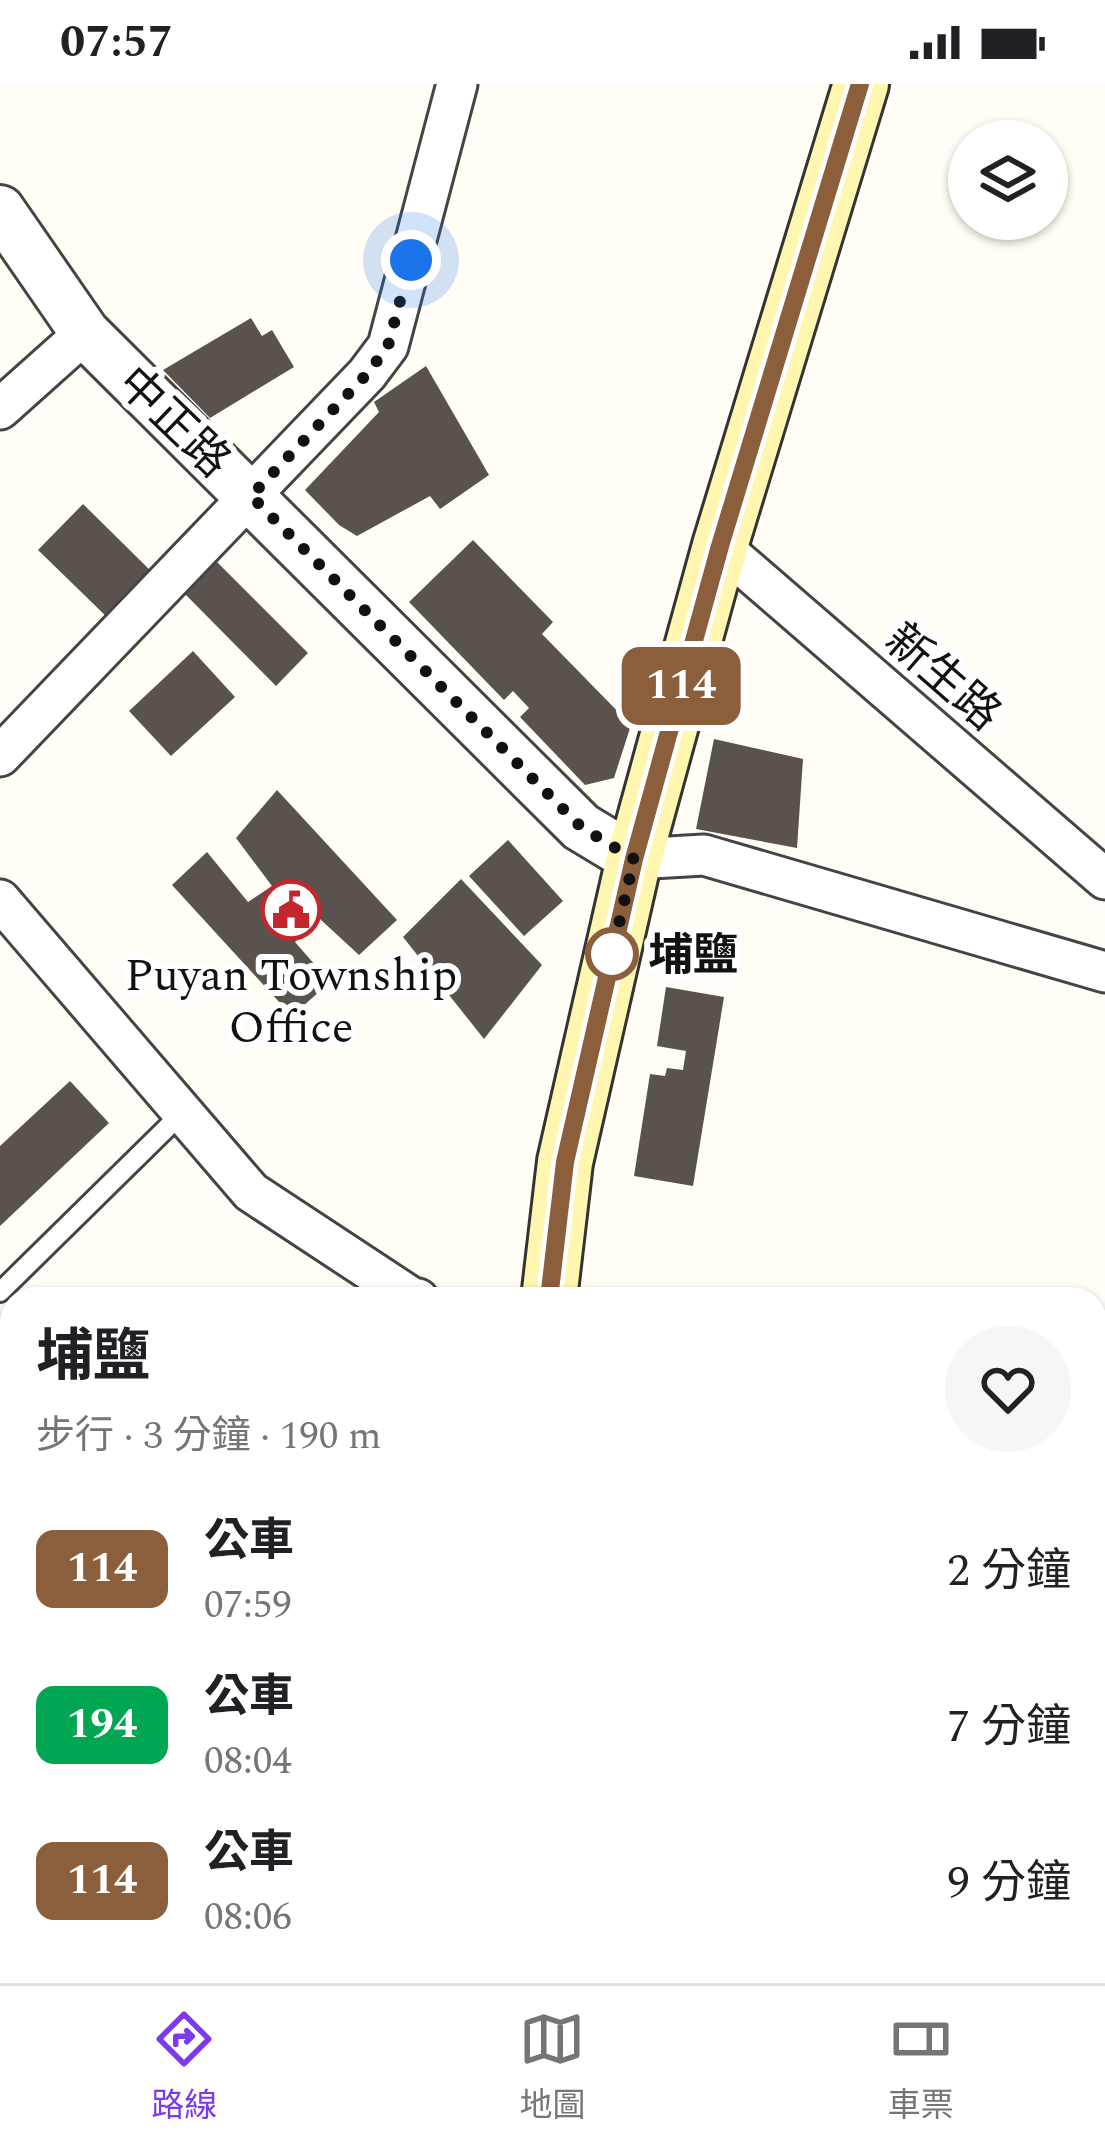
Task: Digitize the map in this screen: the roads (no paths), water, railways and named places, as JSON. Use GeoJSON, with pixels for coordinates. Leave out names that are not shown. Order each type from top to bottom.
{"type":"FeatureCollection","features":[{"type":"Feature","properties":{"kind":"main road"},"geometry":{"type":"LineString","coordinates":[[550,1287],[565,1162],[634,859],[720,546],[860,84]]}},
{"type":"Feature","properties":{"kind":"street"},"geometry":{"type":"LineString","coordinates":[[0,756],[367,374],[388,346],[458,84]]}},
{"type":"Feature","properties":{"kind":"street","name":"中正路"},"geometry":{"type":"LineString","coordinates":[[0,210],[85,332],[581,827],[634,859]]}},
{"type":"Feature","properties":{"kind":"street"},"geometry":{"type":"LineString","coordinates":[[0,409],[85,332]]}},
{"type":"Feature","properties":{"kind":"street","name":"新生路"},"geometry":{"type":"LineString","coordinates":[[720,546],[1105,879]]}},
{"type":"Feature","properties":{"kind":"street"},"geometry":{"type":"LineString","coordinates":[[634,859],[704,855],[1105,972]]}},
{"type":"Feature","properties":{"kind":"street"},"geometry":{"type":"LineString","coordinates":[[0,900],[251,1192],[395,1287]]}},
{"type":"Feature","properties":{"kind":"lane"},"geometry":{"type":"LineString","coordinates":[[5,1287],[182,1113]]}},
{"type":"Feature","properties":{"kind":"place","name":"Puyan Township Office"},"geometry":{"type":"Point","coordinates":[291,910]}},
{"type":"Feature","properties":{"kind":"place","name":"埔鹽"},"geometry":{"type":"Point","coordinates":[612,954]}}]}
